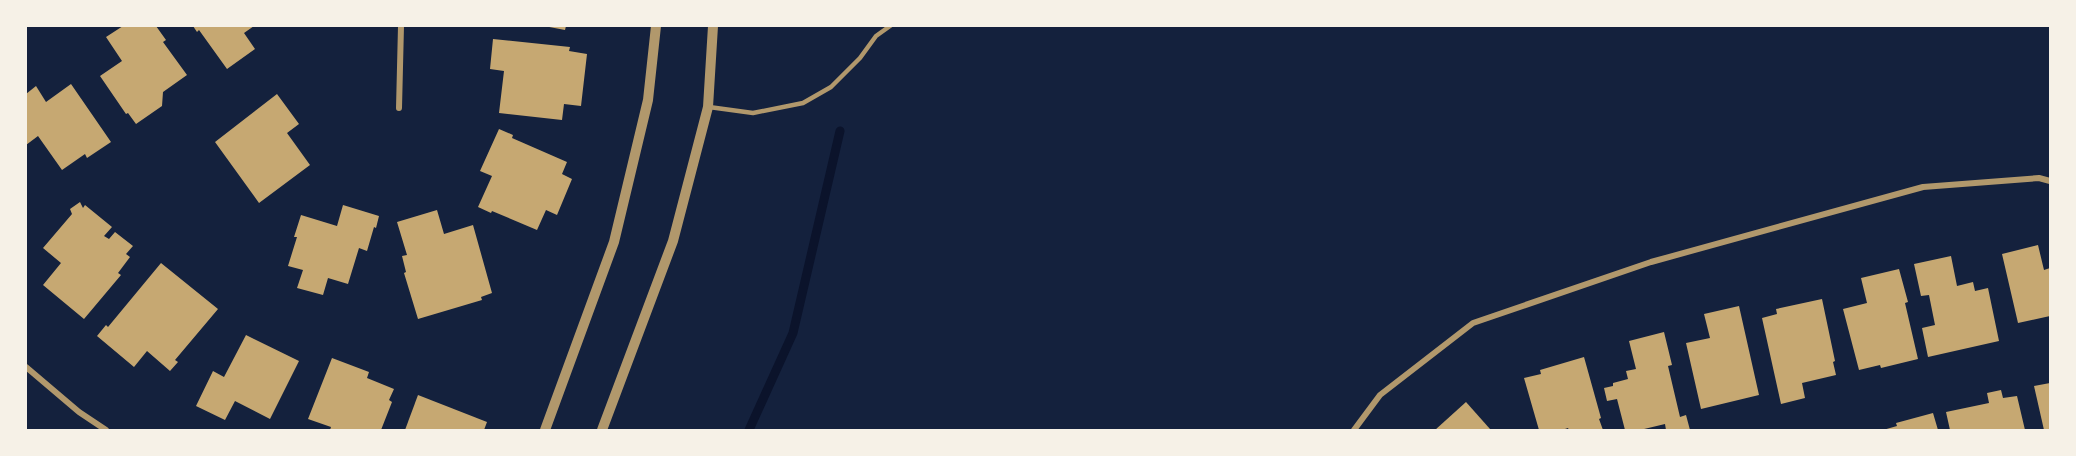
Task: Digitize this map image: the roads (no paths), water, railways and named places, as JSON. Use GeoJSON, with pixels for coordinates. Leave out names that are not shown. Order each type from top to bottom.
{"type":"FeatureCollection","features":[{"type":"Feature","properties":{"kind":"street"},"geometry":{"type":"LineString","coordinates":[[399,108],[401,26]]}},
{"type":"Feature","properties":{"kind":"street"},"geometry":{"type":"LineString","coordinates":[[545,430],[614,242],[648,100],[656,26]]}},
{"type":"Feature","properties":{"kind":"street"},"geometry":{"type":"LineString","coordinates":[[602,430],[673,241],[708,107],[712,26]]}},
{"type":"Feature","properties":{"kind":"street"},"geometry":{"type":"LineString","coordinates":[[1354,430],[1380,395],[1473,323],[1651,262],[1923,187],[2038,178],[2050,181]]}},
{"type":"Feature","properties":{"kind":"street"},"geometry":{"type":"LineString","coordinates":[[26,367],[79,412],[106,430]]}},
{"type":"Feature","properties":{"kind":"lane"},"geometry":{"type":"LineString","coordinates":[[708,107],[753,112],[803,103],[831,87],[860,58],[876,36],[890,26]]}},
{"type":"Feature","properties":{"kind":"waterway"},"geometry":{"type":"LineString","coordinates":[[749,430],[793,333],[840,131]]}}]}
